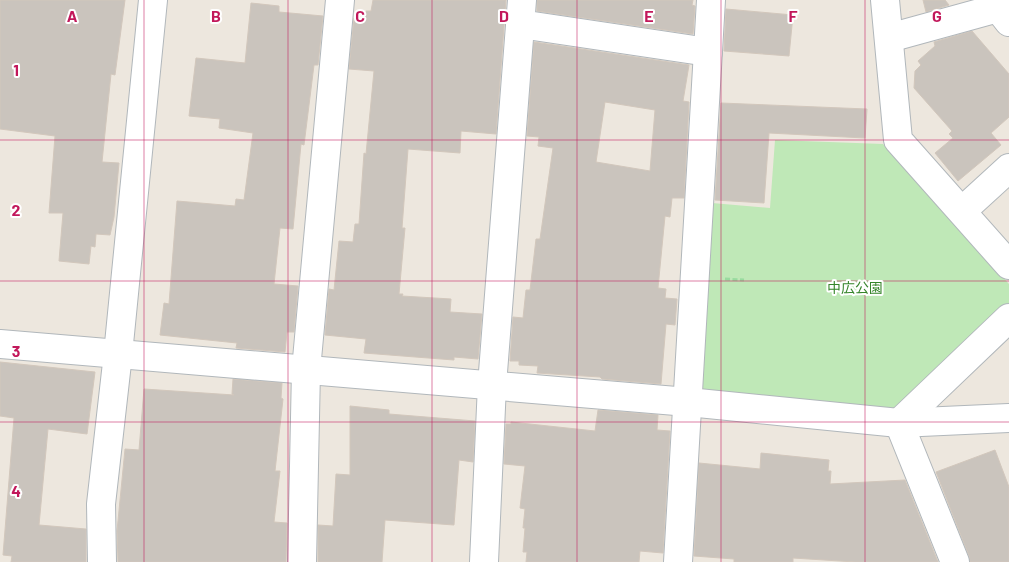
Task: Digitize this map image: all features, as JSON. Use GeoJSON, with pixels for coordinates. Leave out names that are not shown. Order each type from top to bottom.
{"type":"FeatureCollection","features":[{"type":"Feature","properties":{"kind":"street"},"geometry":{"type":"LineString","coordinates":[[102,562],[101,504],[118,354],[153,0]]}},
{"type":"Feature","properties":{"kind":"street"},"geometry":{"type":"LineString","coordinates":[[302,562],[306,370],[340,0]]}},
{"type":"Feature","properties":{"kind":"street"},"geometry":{"type":"LineString","coordinates":[[678,562],[711,0]]}},
{"type":"Feature","properties":{"kind":"street"},"geometry":{"type":"LineString","coordinates":[[885,0],[898,140],[1009,265]]}},
{"type":"Feature","properties":{"kind":"street"},"geometry":{"type":"LineString","coordinates":[[889,38],[998,8],[1009,22]]}},
{"type":"Feature","properties":{"kind":"street"},"geometry":{"type":"LineString","coordinates":[[484,562],[492,384],[521,12],[708,52]]}},
{"type":"Feature","properties":{"kind":"street"},"geometry":{"type":"LineString","coordinates":[[962,211],[1009,168]]}},
{"type":"Feature","properties":{"kind":"street"},"geometry":{"type":"LineString","coordinates":[[899,423],[1009,318]]}},
{"type":"Feature","properties":{"kind":"street"},"geometry":{"type":"LineString","coordinates":[[0,344],[492,384],[899,423],[1009,418]]}},
{"type":"Feature","properties":{"kind":"street"},"geometry":{"type":"LineString","coordinates":[[899,423],[955,562]]}},
{"type":"Feature","properties":{"kind":"green space","name":"中広公園"},"geometry":{"type":"Polygon","coordinates":[[[775,140],[883,144],[1009,284],[1009,307],[897,409],[696,390],[712,203],[770,208],[775,140]]]}},
{"type":"Feature","properties":{"kind":"building"},"geometry":{"type":"Polygon","coordinates":[[[0,0],[125,0],[115,75],[111,74],[102,162],[119,163],[114,217],[110,235],[96,234],[95,247],[91,246],[89,264],[59,261],[63,213],[49,213],[55,136],[0,129],[0,0]]]}},
{"type":"Feature","properties":{"kind":"building"},"geometry":{"type":"Polygon","coordinates":[[[373,0],[506,0],[496,134],[461,131],[460,153],[408,149],[402,228],[405,228],[399,294],[403,294],[402,296],[451,299],[450,312],[482,314],[478,359],[454,357],[454,360],[364,353],[366,339],[325,335],[329,289],[334,290],[339,241],[353,242],[355,224],[359,224],[364,153],[366,154],[374,71],[349,69],[354,18],[365,19],[366,11],[371,11],[373,0]]]}},
{"type":"Feature","properties":{"kind":"building"},"geometry":{"type":"Polygon","coordinates":[[[537,0],[693,0],[692,5],[695,6],[693,34],[537,11],[537,0]]]}},
{"type":"Feature","properties":{"kind":"building"},"geometry":{"type":"Polygon","coordinates":[[[923,0],[945,0],[949,5],[926,12],[923,0]]]}},
{"type":"Feature","properties":{"kind":"building"},"geometry":{"type":"Polygon","coordinates":[[[251,3],[279,6],[279,12],[323,16],[318,65],[314,65],[304,145],[301,144],[293,229],[280,228],[274,284],[298,286],[294,332],[287,332],[285,352],[236,348],[237,343],[160,335],[164,303],[169,304],[177,201],[235,206],[236,199],[244,200],[253,133],[219,128],[220,119],[189,116],[196,58],[245,63],[251,3]]]}},
{"type":"Feature","properties":{"kind":"building"},"geometry":{"type":"Polygon","coordinates":[[[726,9],[793,15],[789,56],[724,51],[726,9]]]}},
{"type":"Feature","properties":{"kind":"building"},"geometry":{"type":"Polygon","coordinates":[[[972,31],[1009,74],[1009,117],[991,133],[1001,145],[958,181],[935,153],[953,138],[949,134],[952,131],[914,88],[915,71],[921,65],[918,61],[935,46],[934,42],[972,31]]]}},
{"type":"Feature","properties":{"kind":"building"},"geometry":{"type":"Polygon","coordinates":[[[534,42],[689,65],[683,101],[689,102],[684,198],[672,198],[670,217],[665,216],[658,288],[666,289],[665,298],[677,299],[675,325],[666,324],[661,384],[602,379],[600,377],[537,373],[538,366],[519,365],[519,361],[510,361],[513,317],[523,318],[526,290],[530,290],[536,239],[540,239],[553,148],[538,146],[539,137],[527,136],[534,42]],[[605,102],[596,162],[650,171],[655,110],[605,102]]]}},
{"type":"Feature","properties":{"kind":"building"},"geometry":{"type":"Polygon","coordinates":[[[721,103],[867,109],[865,138],[769,133],[764,203],[715,200],[721,103]]]}},
{"type":"Feature","properties":{"kind":"building"},"geometry":{"type":"Polygon","coordinates":[[[0,362],[95,372],[87,434],[48,429],[39,525],[86,529],[86,562],[11,562],[12,556],[3,555],[14,418],[0,416],[0,362]]]}},
{"type":"Feature","properties":{"kind":"building"},"geometry":{"type":"Polygon","coordinates":[[[233,379],[282,383],[281,398],[283,399],[275,471],[280,471],[274,522],[287,523],[286,562],[118,562],[117,531],[125,449],[139,450],[144,389],[234,395],[232,394],[233,379]]]}},
{"type":"Feature","properties":{"kind":"building"},"geometry":{"type":"Polygon","coordinates":[[[350,406],[389,410],[389,414],[475,421],[473,462],[459,460],[454,525],[385,520],[382,562],[318,562],[318,525],[333,526],[336,474],[350,475],[350,406]]]}},
{"type":"Feature","properties":{"kind":"building"},"geometry":{"type":"Polygon","coordinates":[[[598,410],[658,415],[657,430],[670,431],[663,553],[640,551],[639,562],[526,562],[527,552],[523,552],[525,509],[520,508],[525,466],[504,464],[506,424],[511,424],[511,422],[595,431],[598,410]]]}},
{"type":"Feature","properties":{"kind":"building"},"geometry":{"type":"Polygon","coordinates":[[[995,450],[1009,487],[1009,562],[970,562],[936,472],[995,450]]]}},
{"type":"Feature","properties":{"kind":"building"},"geometry":{"type":"Polygon","coordinates":[[[761,453],[829,460],[828,471],[831,471],[830,484],[905,480],[938,562],[855,562],[793,558],[793,562],[734,562],[734,559],[694,556],[699,463],[760,469],[761,453]]]}}]}
